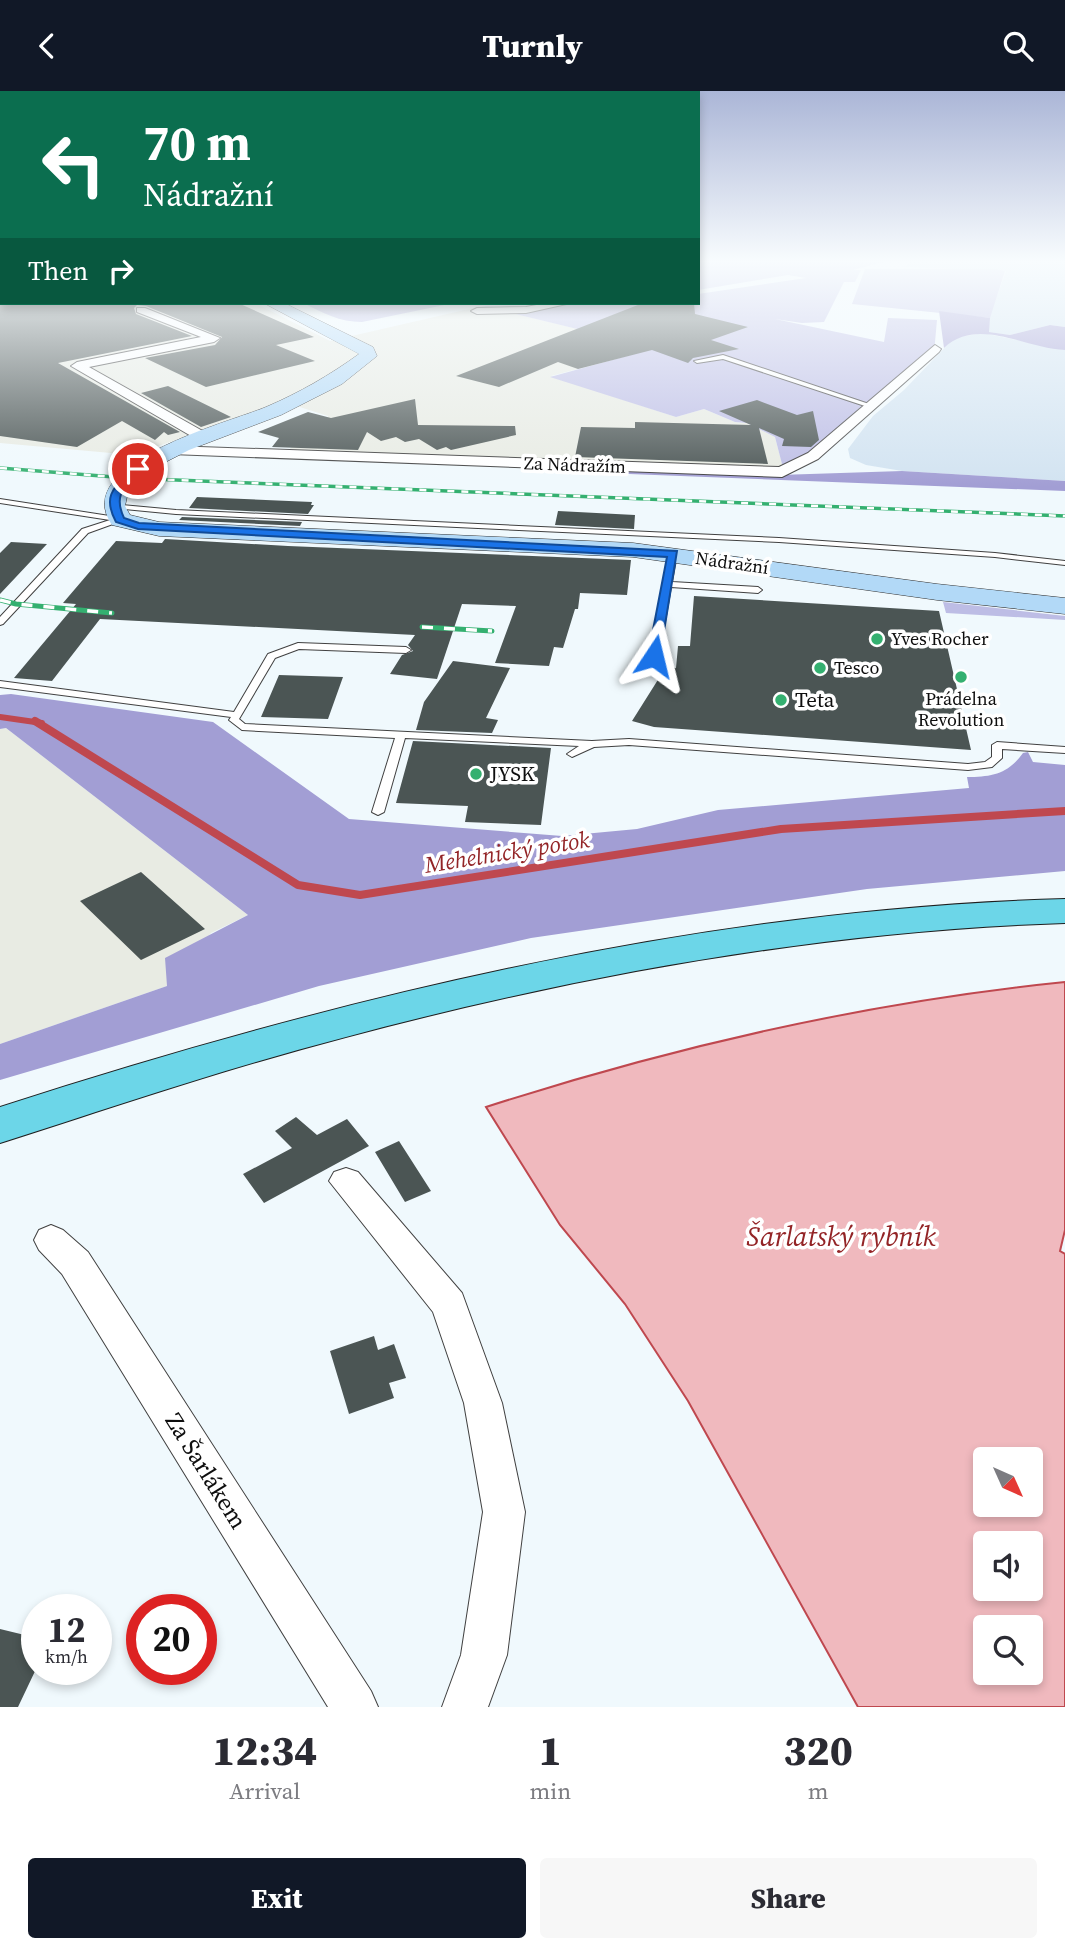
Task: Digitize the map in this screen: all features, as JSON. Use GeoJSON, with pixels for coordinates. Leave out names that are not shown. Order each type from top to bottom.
{"type":"FeatureCollection","features":[{"type":"Feature","properties":{"kind":"highway"},"geometry":{"type":"LineString","coordinates":[[0,1097],[228,1027],[379,988],[638,935],[743,918],[884,901],[1065,891]]}},
{"type":"Feature","properties":{"kind":"highway"},"geometry":{"type":"LineString","coordinates":[[0,1125],[234,1051],[515,983],[779,936],[902,921],[1065,911]]}},
{"type":"Feature","properties":{"kind":"main road"},"geometry":{"type":"LineString","coordinates":[[117,513],[114,496],[122,483],[144,464],[171,450],[274,411],[335,380],[368,356],[367,351],[340,336]]}},
{"type":"Feature","properties":{"kind":"main road","name":"Nádražní"},"geometry":{"type":"LineString","coordinates":[[117,513],[138,526],[159,529],[673,554],[937,592],[1065,606]]}},
{"type":"Feature","properties":{"kind":"street"},"geometry":{"type":"LineString","coordinates":[[203,437],[77,366],[214,338],[210,336]]}},
{"type":"Feature","properties":{"kind":"street","name":"Za Nádražím"},"geometry":{"type":"LineString","coordinates":[[171,450],[782,472],[813,456],[935,349]]}},
{"type":"Feature","properties":{"kind":"street"},"geometry":{"type":"LineString","coordinates":[[346,1181],[449,1304],[483,1403],[504,1512],[484,1655],[465,1707]]}},
{"type":"Feature","properties":{"kind":"street","name":"Za Šarlákem"},"geometry":{"type":"LineString","coordinates":[[51,1240],[75,1263],[355,1707]]}},
{"type":"Feature","properties":{"kind":"lane"},"geometry":{"type":"LineString","coordinates":[[697,361],[723,357],[870,406]]}},
{"type":"Feature","properties":{"kind":"lane"},"geometry":{"type":"LineString","coordinates":[[0,501],[117,513],[189,513],[779,540],[995,555],[1065,563]]}},
{"type":"Feature","properties":{"kind":"lane"},"geometry":{"type":"LineString","coordinates":[[0,622],[85,531],[117,513]]}},
{"type":"Feature","properties":{"kind":"lane"},"geometry":{"type":"LineString","coordinates":[[654,656],[673,554]]}},
{"type":"Feature","properties":{"kind":"lane"},"geometry":{"type":"LineString","coordinates":[[667,584],[758,590]]}},
{"type":"Feature","properties":{"kind":"lane"},"geometry":{"type":"LineString","coordinates":[[406,650],[298,646],[271,656],[234,720],[242,727],[592,744],[628,742],[968,767],[988,765],[998,758],[997,745],[1065,750]]}},
{"type":"Feature","properties":{"kind":"lane"},"geometry":{"type":"LineString","coordinates":[[0,684],[237,715]]}},
{"type":"Feature","properties":{"kind":"lane"},"geometry":{"type":"LineString","coordinates":[[378,812],[401,734]]}},
{"type":"Feature","properties":{"kind":"lane"},"geometry":{"type":"LineString","coordinates":[[572,754],[592,744]]}},
{"type":"Feature","properties":{"kind":"shaded area"},"geometry":{"type":"Polygon","coordinates":[[[0,336],[321,336],[330,341],[350,336],[609,336],[658,348],[551,376],[676,417],[704,409],[735,422],[747,423],[775,437],[783,468],[286,454],[293,445],[326,423],[328,416],[284,402],[133,455],[0,443],[0,336]]]}},
{"type":"Feature","properties":{"kind":"shaded area"},"geometry":{"type":"Polygon","coordinates":[[[608,336],[858,336],[884,342],[885,336],[936,336],[934,353],[926,352],[830,442],[783,468],[775,437],[747,423],[735,422],[704,409],[676,417],[550,377],[656,348],[608,336]]]}},
{"type":"Feature","properties":{"kind":"shaded area"},"geometry":{"type":"Polygon","coordinates":[[[942,336],[967,336],[957,339],[944,348],[942,336]]]}},
{"type":"Feature","properties":{"kind":"shaded area"},"geometry":{"type":"Polygon","coordinates":[[[999,336],[1065,350],[1065,481],[902,471],[866,465],[850,458],[848,449],[873,416],[904,390],[954,338],[999,336]]]}},
{"type":"Feature","properties":{"kind":"shaded area"},"geometry":{"type":"Polygon","coordinates":[[[1000,336],[1065,336],[1065,350],[1050,348],[1000,336]]]}},
{"type":"Feature","properties":{"kind":"shaded area"},"geometry":{"type":"Polygon","coordinates":[[[595,468],[779,475],[902,471],[1065,481],[1065,491],[578,472],[595,468]]]}},
{"type":"Feature","properties":{"kind":"shaded area"},"geometry":{"type":"Polygon","coordinates":[[[943,602],[1065,616],[1065,620],[946,613],[943,602]]]}},
{"type":"Feature","properties":{"kind":"shaded area"},"geometry":{"type":"Polygon","coordinates":[[[11,694],[213,722],[349,819],[562,836],[637,829],[718,810],[969,788],[967,777],[999,773],[1011,766],[1023,753],[1028,752],[1033,762],[1065,765],[1065,871],[867,889],[531,938],[319,986],[0,1080],[0,1044],[167,986],[165,958],[248,915],[6,728],[0,729],[0,695],[11,694]]]}},
{"type":"Feature","properties":{"kind":"shaded area"},"geometry":{"type":"Polygon","coordinates":[[[6,728],[248,915],[211,933],[167,986],[0,1044],[0,729],[6,728]]]}},
{"type":"Feature","properties":{"kind":"water","name":"Šarlatský rybník"},"geometry":{"type":"Polygon","coordinates":[[[1065,982],[1065,1230],[1060,1251],[1065,1254],[1065,1707],[858,1707],[688,1401],[625,1304],[560,1225],[486,1107],[700,1046],[918,1001],[1065,982]]]}},
{"type":"Feature","properties":{"kind":"building"},"geometry":{"type":"Polygon","coordinates":[[[0,336],[190,336],[58,363],[180,432],[168,435],[164,432],[155,440],[122,421],[77,447],[0,436],[0,336]]]}},
{"type":"Feature","properties":{"kind":"building"},"geometry":{"type":"Polygon","coordinates":[[[313,336],[276,345],[315,361],[206,387],[145,358],[215,345],[222,337],[313,336]]]}},
{"type":"Feature","properties":{"kind":"building"},"geometry":{"type":"Polygon","coordinates":[[[557,336],[721,336],[711,340],[739,349],[693,358],[688,363],[652,350],[578,369],[558,362],[499,387],[456,376],[557,336]]]}},
{"type":"Feature","properties":{"kind":"building"},"geometry":{"type":"Polygon","coordinates":[[[168,386],[231,417],[201,427],[141,393],[168,386]]]}},
{"type":"Feature","properties":{"kind":"building"},"geometry":{"type":"Polygon","coordinates":[[[415,399],[418,425],[515,426],[516,435],[451,450],[446,447],[437,450],[419,439],[405,442],[396,437],[381,441],[367,432],[358,450],[272,447],[279,438],[258,432],[308,412],[331,418],[415,399]]]}},
{"type":"Feature","properties":{"kind":"building"},"geometry":{"type":"Polygon","coordinates":[[[757,400],[797,415],[813,411],[819,440],[811,447],[782,446],[784,439],[759,428],[768,464],[575,457],[581,427],[635,428],[635,422],[751,425],[719,411],[757,400]]]}},
{"type":"Feature","properties":{"kind":"building"},"geometry":{"type":"Polygon","coordinates":[[[197,497],[312,502],[311,505],[314,505],[308,514],[189,508],[197,497]]]}},
{"type":"Feature","properties":{"kind":"building"},"geometry":{"type":"Polygon","coordinates":[[[558,511],[635,515],[634,529],[555,525],[558,511]]]}},
{"type":"Feature","properties":{"kind":"building"},"geometry":{"type":"Polygon","coordinates":[[[182,517],[302,522],[300,526],[179,520],[182,517]]]}},
{"type":"Feature","properties":{"kind":"building"},"geometry":{"type":"Polygon","coordinates":[[[165,539],[631,560],[627,595],[580,593],[578,609],[575,609],[563,648],[554,647],[549,666],[495,663],[516,606],[462,604],[437,679],[390,674],[402,655],[413,651],[408,645],[415,635],[100,619],[52,681],[14,678],[76,604],[63,603],[116,541],[162,543],[165,539]]]}},
{"type":"Feature","properties":{"kind":"building"},"geometry":{"type":"Polygon","coordinates":[[[11,542],[47,544],[0,594],[0,553],[11,542]]]}},
{"type":"Feature","properties":{"kind":"building","name":"Tesco"},"geometry":{"type":"Polygon","coordinates":[[[694,596],[939,611],[971,750],[654,727],[632,721],[666,667],[676,668],[678,646],[690,646],[694,596]]]}},
{"type":"Feature","properties":{"kind":"building"},"geometry":{"type":"Polygon","coordinates":[[[453,661],[510,668],[486,718],[498,720],[492,733],[416,730],[424,702],[453,661]]]}},
{"type":"Feature","properties":{"kind":"building"},"geometry":{"type":"Polygon","coordinates":[[[279,675],[343,677],[328,719],[261,717],[279,675]]]}},
{"type":"Feature","properties":{"kind":"building","name":"JYSK"},"geometry":{"type":"Polygon","coordinates":[[[413,741],[551,748],[541,825],[465,822],[468,806],[396,803],[413,741]]]}},
{"type":"Feature","properties":{"kind":"building"},"geometry":{"type":"Polygon","coordinates":[[[141,872],[205,929],[141,960],[80,901],[141,872]]]}},
{"type":"Feature","properties":{"kind":"building"},"geometry":{"type":"Polygon","coordinates":[[[296,1117],[317,1135],[347,1119],[369,1146],[264,1203],[243,1174],[292,1148],[275,1131],[296,1117]]]}},
{"type":"Feature","properties":{"kind":"building"},"geometry":{"type":"Polygon","coordinates":[[[399,1141],[431,1191],[405,1202],[375,1152],[399,1141]]]}},
{"type":"Feature","properties":{"kind":"building"},"geometry":{"type":"Polygon","coordinates":[[[374,1336],[378,1350],[394,1344],[406,1378],[389,1383],[394,1398],[349,1414],[330,1351],[374,1336]]]}},
{"type":"Feature","properties":{"kind":"building"},"geometry":{"type":"Polygon","coordinates":[[[0,1629],[21,1634],[21,1685],[28,1685],[18,1707],[0,1707],[0,1629]]]}},
{"type":"Feature","properties":{"kind":"waterway","name":"Mehelnický potok"},"geometry":{"type":"LineString","coordinates":[[0,717],[37,722]]}},
{"type":"Feature","properties":{"kind":"waterway","name":"Mehelnický potok"},"geometry":{"type":"LineString","coordinates":[[37,722],[42,723]]}},
{"type":"Feature","properties":{"kind":"waterway","name":"Mehelnický potok"},"geometry":{"type":"LineString","coordinates":[[37,722],[298,885],[360,895],[781,829],[1065,811]]}},
{"type":"Feature","properties":{"kind":"railway"},"geometry":{"type":"LineString","coordinates":[[0,468],[127,478],[1065,516]]}},
{"type":"Feature","properties":{"kind":"railway"},"geometry":{"type":"LineString","coordinates":[[0,600],[16,604],[112,613]]}},
{"type":"Feature","properties":{"kind":"railway"},"geometry":{"type":"LineString","coordinates":[[422,627],[492,631]]}},
{"type":"Feature","properties":{"kind":"place","name":"Yves Rocher"},"geometry":{"type":"Point","coordinates":[877,639]}},
{"type":"Feature","properties":{"kind":"place","name":"Tesco"},"geometry":{"type":"Point","coordinates":[820,668]}},
{"type":"Feature","properties":{"kind":"place","name":"Prádelna Revolution"},"geometry":{"type":"Point","coordinates":[961,677]}},
{"type":"Feature","properties":{"kind":"place","name":"Teta"},"geometry":{"type":"Point","coordinates":[781,700]}},
{"type":"Feature","properties":{"kind":"place","name":"JYSK"},"geometry":{"type":"Point","coordinates":[476,774]}},
{"type":"Feature","properties":{"kind":"route"},"geometry":{"type":"LineString","coordinates":[[138,469],[117,490],[114,506],[120,520],[138,526],[673,554],[654,656]]}}]}
